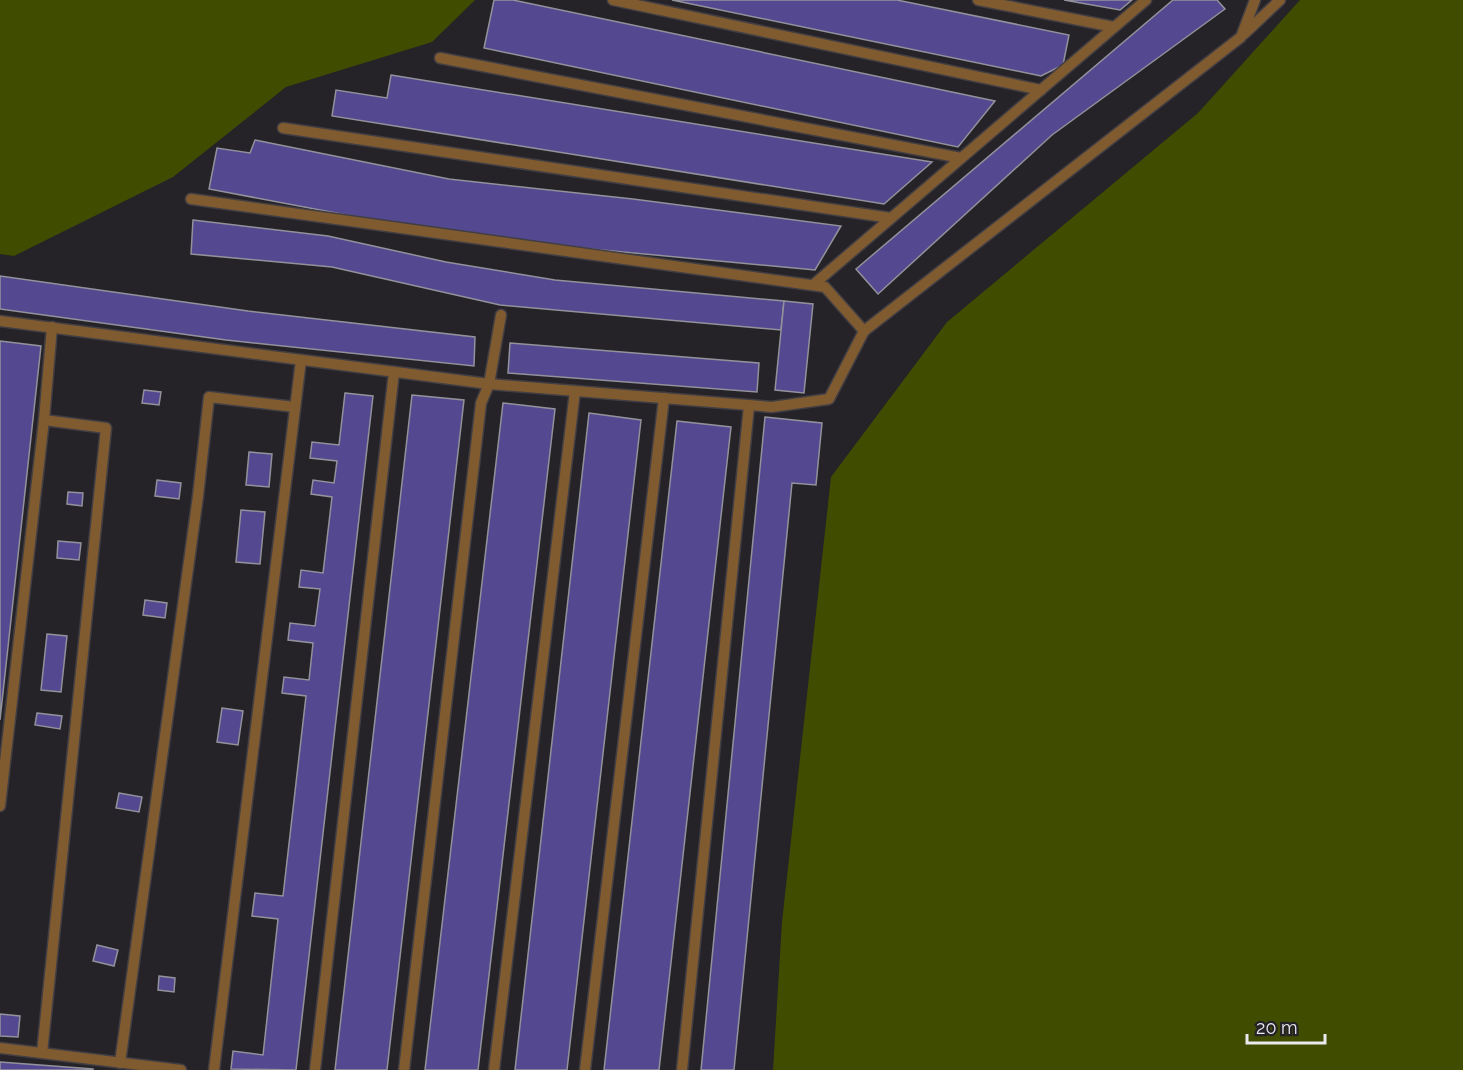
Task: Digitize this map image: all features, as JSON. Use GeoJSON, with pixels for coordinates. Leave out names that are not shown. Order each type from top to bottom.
{"type":"FeatureCollection","features":[{"type":"Feature","properties":{"kind":"lane"},"geometry":{"type":"LineString","coordinates":[[613,0],[1041,90]]}},
{"type":"Feature","properties":{"kind":"lane"},"geometry":{"type":"LineString","coordinates":[[978,0],[1114,27]]}},
{"type":"Feature","properties":{"kind":"lane"},"geometry":{"type":"LineString","coordinates":[[813,285],[1146,0]]}},
{"type":"Feature","properties":{"kind":"lane"},"geometry":{"type":"LineString","coordinates":[[1241,37],[1255,0]]}},
{"type":"Feature","properties":{"kind":"lane"},"geometry":{"type":"LineString","coordinates":[[0,321],[489,384],[749,406],[772,407],[829,399],[864,331],[1241,37],[1280,0]]}},
{"type":"Feature","properties":{"kind":"lane"},"geometry":{"type":"LineString","coordinates":[[440,58],[961,158]]}},
{"type":"Feature","properties":{"kind":"lane"},"geometry":{"type":"LineString","coordinates":[[283,128],[891,218]]}},
{"type":"Feature","properties":{"kind":"lane"},"geometry":{"type":"LineString","coordinates":[[191,199],[825,287],[864,331]]}},
{"type":"Feature","properties":{"kind":"lane"},"geometry":{"type":"LineString","coordinates":[[404,1070],[481,403],[489,384],[501,315]]}},
{"type":"Feature","properties":{"kind":"lane"},"geometry":{"type":"LineString","coordinates":[[0,806],[44,420],[52,327]]}},
{"type":"Feature","properties":{"kind":"lane"},"geometry":{"type":"LineString","coordinates":[[214,1070],[300,360]]}},
{"type":"Feature","properties":{"kind":"lane"},"geometry":{"type":"LineString","coordinates":[[315,1070],[394,372]]}},
{"type":"Feature","properties":{"kind":"lane"},"geometry":{"type":"LineString","coordinates":[[494,1070],[575,391]]}},
{"type":"Feature","properties":{"kind":"lane"},"geometry":{"type":"LineString","coordinates":[[120,1063],[198,496],[208,397],[295,407]]}},
{"type":"Feature","properties":{"kind":"lane"},"geometry":{"type":"LineString","coordinates":[[585,1070],[664,398]]}},
{"type":"Feature","properties":{"kind":"lane"},"geometry":{"type":"LineString","coordinates":[[682,1070],[749,406]]}},
{"type":"Feature","properties":{"kind":"lane"},"geometry":{"type":"LineString","coordinates":[[42,1053],[106,428],[44,420]]}},
{"type":"Feature","properties":{"kind":"lane"},"geometry":{"type":"LineString","coordinates":[[0,1048],[182,1070]]}},
{"type":"Feature","properties":{"kind":"green space"},"geometry":{"type":"Polygon","coordinates":[[[0,0],[475,0],[432,42],[286,87],[173,177],[14,256],[0,254],[0,0]]]}},
{"type":"Feature","properties":{"kind":"green space"},"geometry":{"type":"Polygon","coordinates":[[[1300,0],[1463,0],[1463,1070],[773,1070],[782,922],[831,477],[947,322],[1198,113],[1300,0]]]}},
{"type":"Feature","properties":{"kind":"building"},"geometry":{"type":"Polygon","coordinates":[[[494,0],[513,0],[995,101],[958,147],[484,48],[494,0]]]}},
{"type":"Feature","properties":{"kind":"building"},"geometry":{"type":"Polygon","coordinates":[[[672,0],[897,0],[1069,35],[1063,65],[1041,76],[672,0]]]}},
{"type":"Feature","properties":{"kind":"building"},"geometry":{"type":"Polygon","coordinates":[[[1064,0],[1132,0],[1120,10],[1064,0]]]}},
{"type":"Feature","properties":{"kind":"building"},"geometry":{"type":"Polygon","coordinates":[[[1173,0],[1217,0],[1225,9],[1052,135],[878,294],[856,269],[1173,0]]]}},
{"type":"Feature","properties":{"kind":"building"},"geometry":{"type":"Polygon","coordinates":[[[391,75],[932,162],[884,204],[332,116],[336,90],[387,98],[391,75]]]}},
{"type":"Feature","properties":{"kind":"building"},"geometry":{"type":"Polygon","coordinates":[[[255,140],[449,179],[633,199],[841,226],[815,270],[463,237],[209,189],[217,148],[250,153],[255,140]]]}},
{"type":"Feature","properties":{"kind":"building"},"geometry":{"type":"Polygon","coordinates":[[[193,220],[328,236],[446,262],[555,280],[784,301],[781,330],[500,305],[332,267],[191,254],[193,220]]]}},
{"type":"Feature","properties":{"kind":"building"},"geometry":{"type":"Polygon","coordinates":[[[0,276],[248,311],[475,337],[474,366],[226,340],[0,309],[0,276]]]}},
{"type":"Feature","properties":{"kind":"building"},"geometry":{"type":"Polygon","coordinates":[[[784,301],[813,304],[804,393],[775,390],[784,301]]]}},
{"type":"Feature","properties":{"kind":"building"},"geometry":{"type":"Polygon","coordinates":[[[0,341],[41,346],[0,720],[0,341]]]}},
{"type":"Feature","properties":{"kind":"building"},"geometry":{"type":"Polygon","coordinates":[[[510,343],[759,363],[757,392],[508,373],[510,343]]]}},
{"type":"Feature","properties":{"kind":"building"},"geometry":{"type":"Polygon","coordinates":[[[144,390],[161,392],[159,405],[142,403],[144,390]]]}},
{"type":"Feature","properties":{"kind":"building"},"geometry":{"type":"Polygon","coordinates":[[[345,393],[373,396],[296,1070],[231,1069],[233,1051],[263,1055],[278,919],[252,916],[255,893],[283,896],[306,696],[282,693],[284,677],[309,680],[313,643],[288,640],[290,623],[315,626],[320,589],[299,587],[301,570],[323,573],[332,497],[311,494],[313,480],[334,483],[337,461],[310,458],[312,442],[339,445],[345,393]]]}},
{"type":"Feature","properties":{"kind":"building"},"geometry":{"type":"Polygon","coordinates":[[[412,395],[464,400],[387,1070],[335,1070],[412,395]]]}},
{"type":"Feature","properties":{"kind":"building"},"geometry":{"type":"Polygon","coordinates":[[[503,403],[555,409],[478,1070],[425,1070],[503,403]]]}},
{"type":"Feature","properties":{"kind":"building"},"geometry":{"type":"Polygon","coordinates":[[[589,413],[641,420],[567,1070],[515,1070],[589,413]]]}},
{"type":"Feature","properties":{"kind":"building"},"geometry":{"type":"Polygon","coordinates":[[[765,417],[822,423],[816,485],[792,483],[734,1070],[701,1070],[765,417]]]}},
{"type":"Feature","properties":{"kind":"building"},"geometry":{"type":"Polygon","coordinates":[[[677,421],[731,427],[659,1070],[604,1070],[677,421]]]}},
{"type":"Feature","properties":{"kind":"building"},"geometry":{"type":"Polygon","coordinates":[[[249,452],[272,454],[269,487],[246,485],[249,452]]]}},
{"type":"Feature","properties":{"kind":"building"},"geometry":{"type":"Polygon","coordinates":[[[157,480],[181,483],[179,499],[155,496],[157,480]]]}},
{"type":"Feature","properties":{"kind":"building"},"geometry":{"type":"Polygon","coordinates":[[[68,492],[83,493],[82,506],[67,504],[68,492]]]}},
{"type":"Feature","properties":{"kind":"building"},"geometry":{"type":"Polygon","coordinates":[[[241,510],[265,512],[260,564],[236,562],[241,510]]]}},
{"type":"Feature","properties":{"kind":"building"},"geometry":{"type":"Polygon","coordinates":[[[58,541],[81,543],[79,560],[57,558],[58,541]]]}},
{"type":"Feature","properties":{"kind":"building"},"geometry":{"type":"Polygon","coordinates":[[[145,600],[167,603],[165,618],[143,615],[145,600]]]}},
{"type":"Feature","properties":{"kind":"building"},"geometry":{"type":"Polygon","coordinates":[[[47,634],[67,636],[61,692],[41,690],[47,634]]]}},
{"type":"Feature","properties":{"kind":"building"},"geometry":{"type":"Polygon","coordinates":[[[222,708],[243,711],[238,745],[217,742],[222,708]]]}},
{"type":"Feature","properties":{"kind":"building"},"geometry":{"type":"Polygon","coordinates":[[[37,713],[62,716],[60,729],[35,725],[37,713]]]}},
{"type":"Feature","properties":{"kind":"building"},"geometry":{"type":"Polygon","coordinates":[[[119,793],[142,797],[139,812],[116,808],[119,793]]]}},
{"type":"Feature","properties":{"kind":"building"},"geometry":{"type":"Polygon","coordinates":[[[97,945],[118,950],[114,966],[93,961],[97,945]]]}},
{"type":"Feature","properties":{"kind":"building"},"geometry":{"type":"Polygon","coordinates":[[[159,976],[175,978],[174,992],[158,990],[159,976]]]}},
{"type":"Feature","properties":{"kind":"building"},"geometry":{"type":"Polygon","coordinates":[[[0,1014],[20,1016],[18,1037],[0,1036],[0,1014]]]}},
{"type":"Feature","properties":{"kind":"building"},"geometry":{"type":"Polygon","coordinates":[[[0,1062],[93,1069],[93,1070],[0,1070],[0,1062]]]}}]}
